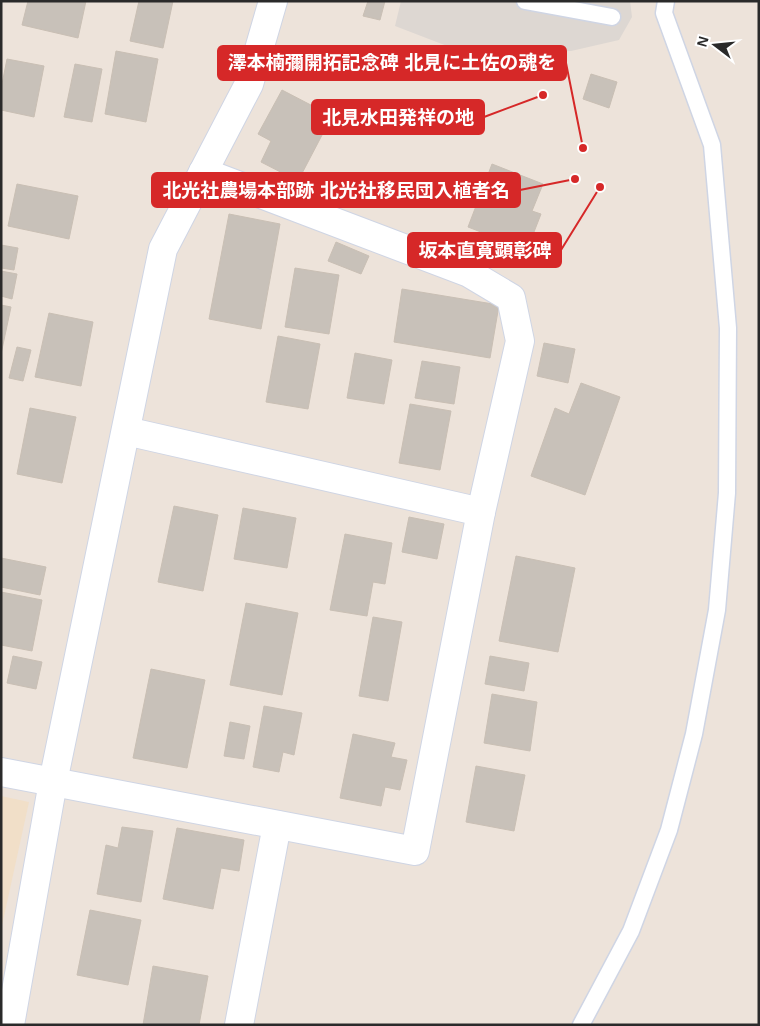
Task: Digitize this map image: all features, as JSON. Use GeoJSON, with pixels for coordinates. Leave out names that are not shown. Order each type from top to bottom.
{"type":"FeatureCollection","features":[{"type":"Feature","properties":{"kind":"street"},"geometry":{"type":"LineString","coordinates":[[10,1025],[53,782],[163,249],[249,84],[273,1]]}},
{"type":"Feature","properties":{"kind":"street"},"geometry":{"type":"LineString","coordinates":[[1,772],[415,851],[481,512],[520,341],[512,298],[469,273],[202,172]]}},
{"type":"Feature","properties":{"kind":"street"},"geometry":{"type":"LineString","coordinates":[[126,431],[481,512]]}},
{"type":"Feature","properties":{"kind":"street"},"geometry":{"type":"LineString","coordinates":[[239,1025],[277,825]]}},
{"type":"Feature","properties":{"kind":"lane"},"geometry":{"type":"LineString","coordinates":[[525,1],[612,17]]}},
{"type":"Feature","properties":{"kind":"lane"},"geometry":{"type":"LineString","coordinates":[[581,1025],[631,931],[669,830],[694,734],[717,610],[726,493],[728,328],[712,145],[664,13],[666,1]]}},
{"type":"Feature","properties":{"kind":"shaded area"},"geometry":{"type":"Polygon","coordinates":[[[401,1],[630,1],[632,17],[619,40],[571,51],[468,54],[395,26],[401,1]]]}},
{"type":"Feature","properties":{"kind":"shaded area"},"geometry":{"type":"Polygon","coordinates":[[[1,796],[29,802],[1,930],[1,796]]]}},
{"type":"Feature","properties":{"kind":"building"},"geometry":{"type":"Polygon","coordinates":[[[28,1],[86,1],[78,38],[22,25],[28,1]]]}},
{"type":"Feature","properties":{"kind":"building"},"geometry":{"type":"Polygon","coordinates":[[[139,1],[173,1],[163,48],[130,41],[139,1]]]}},
{"type":"Feature","properties":{"kind":"building"},"geometry":{"type":"Polygon","coordinates":[[[368,1],[385,1],[380,20],[363,16],[368,1]]]}},
{"type":"Feature","properties":{"kind":"building"},"geometry":{"type":"Polygon","coordinates":[[[116,51],[158,59],[146,122],[105,114],[116,51]]]}},
{"type":"Feature","properties":{"kind":"building"},"geometry":{"type":"Polygon","coordinates":[[[7,59],[44,66],[34,117],[1,110],[1,89],[7,59]]]}},
{"type":"Feature","properties":{"kind":"building"},"geometry":{"type":"Polygon","coordinates":[[[75,64],[102,69],[92,122],[64,117],[75,64]]]}},
{"type":"Feature","properties":{"kind":"building"},"geometry":{"type":"Polygon","coordinates":[[[591,74],[617,82],[609,108],[583,99],[591,74]]]}},
{"type":"Feature","properties":{"kind":"building"},"geometry":{"type":"Polygon","coordinates":[[[282,90],[332,116],[298,181],[261,162],[271,141],[258,134],[282,90]]]}},
{"type":"Feature","properties":{"kind":"building"},"geometry":{"type":"Polygon","coordinates":[[[492,164],[543,184],[532,211],[541,214],[527,250],[468,227],[492,164]]]}},
{"type":"Feature","properties":{"kind":"building"},"geometry":{"type":"Polygon","coordinates":[[[17,184],[78,196],[69,239],[8,226],[17,184]]]}},
{"type":"Feature","properties":{"kind":"building"},"geometry":{"type":"Polygon","coordinates":[[[229,214],[280,224],[261,329],[209,319],[229,214]]]}},
{"type":"Feature","properties":{"kind":"building"},"geometry":{"type":"Polygon","coordinates":[[[336,242],[369,256],[361,274],[328,261],[336,242]]]}},
{"type":"Feature","properties":{"kind":"building"},"geometry":{"type":"Polygon","coordinates":[[[1,245],[18,248],[14,270],[1,268],[1,245]]]}},
{"type":"Feature","properties":{"kind":"building"},"geometry":{"type":"Polygon","coordinates":[[[295,268],[339,275],[329,334],[285,327],[295,268]]]}},
{"type":"Feature","properties":{"kind":"building"},"geometry":{"type":"Polygon","coordinates":[[[1,271],[17,274],[12,299],[1,296],[1,271]]]}},
{"type":"Feature","properties":{"kind":"building"},"geometry":{"type":"Polygon","coordinates":[[[402,289],[499,305],[490,358],[394,342],[402,289]]]}},
{"type":"Feature","properties":{"kind":"building"},"geometry":{"type":"Polygon","coordinates":[[[1,305],[11,307],[1,354],[1,305]]]}},
{"type":"Feature","properties":{"kind":"building"},"geometry":{"type":"Polygon","coordinates":[[[49,313],[93,322],[81,386],[35,377],[49,313]]]}},
{"type":"Feature","properties":{"kind":"building"},"geometry":{"type":"Polygon","coordinates":[[[278,336],[320,344],[308,409],[266,402],[278,336]]]}},
{"type":"Feature","properties":{"kind":"building"},"geometry":{"type":"Polygon","coordinates":[[[544,343],[575,349],[568,383],[537,376],[544,343]]]}},
{"type":"Feature","properties":{"kind":"building"},"geometry":{"type":"Polygon","coordinates":[[[17,347],[31,350],[23,381],[9,378],[17,347]]]}},
{"type":"Feature","properties":{"kind":"building"},"geometry":{"type":"Polygon","coordinates":[[[355,353],[392,360],[384,404],[347,398],[355,353]]]}},
{"type":"Feature","properties":{"kind":"building"},"geometry":{"type":"Polygon","coordinates":[[[422,361],[460,367],[454,404],[415,398],[422,361]]]}},
{"type":"Feature","properties":{"kind":"building"},"geometry":{"type":"Polygon","coordinates":[[[581,383],[620,397],[585,495],[531,476],[555,408],[569,414],[581,383]]]}},
{"type":"Feature","properties":{"kind":"building"},"geometry":{"type":"Polygon","coordinates":[[[410,404],[451,411],[440,470],[399,463],[410,404]]]}},
{"type":"Feature","properties":{"kind":"building"},"geometry":{"type":"Polygon","coordinates":[[[30,408],[76,417],[62,483],[17,474],[30,408]]]}},
{"type":"Feature","properties":{"kind":"building"},"geometry":{"type":"Polygon","coordinates":[[[174,506],[218,515],[203,591],[158,582],[174,506]]]}},
{"type":"Feature","properties":{"kind":"building"},"geometry":{"type":"Polygon","coordinates":[[[243,508],[296,518],[287,568],[234,559],[243,508]]]}},
{"type":"Feature","properties":{"kind":"building"},"geometry":{"type":"Polygon","coordinates":[[[409,517],[444,524],[437,559],[402,552],[409,517]]]}},
{"type":"Feature","properties":{"kind":"building"},"geometry":{"type":"Polygon","coordinates":[[[345,534],[392,543],[385,584],[373,582],[367,616],[330,610],[345,534]]]}},
{"type":"Feature","properties":{"kind":"building"},"geometry":{"type":"Polygon","coordinates":[[[516,556],[575,568],[558,652],[499,641],[516,556]]]}},
{"type":"Feature","properties":{"kind":"building"},"geometry":{"type":"Polygon","coordinates":[[[1,558],[46,567],[40,595],[1,587],[1,558]]]}},
{"type":"Feature","properties":{"kind":"building"},"geometry":{"type":"Polygon","coordinates":[[[1,592],[42,600],[32,651],[1,645],[1,592]]]}},
{"type":"Feature","properties":{"kind":"building"},"geometry":{"type":"Polygon","coordinates":[[[246,603],[298,613],[282,695],[230,685],[246,603]]]}},
{"type":"Feature","properties":{"kind":"building"},"geometry":{"type":"Polygon","coordinates":[[[373,617],[402,622],[388,701],[359,696],[373,617]]]}},
{"type":"Feature","properties":{"kind":"building"},"geometry":{"type":"Polygon","coordinates":[[[13,656],[42,662],[36,689],[7,683],[13,656]]]}},
{"type":"Feature","properties":{"kind":"building"},"geometry":{"type":"Polygon","coordinates":[[[490,656],[529,663],[524,691],[485,684],[490,656]]]}},
{"type":"Feature","properties":{"kind":"building"},"geometry":{"type":"Polygon","coordinates":[[[151,669],[205,680],[187,768],[133,758],[151,669]]]}},
{"type":"Feature","properties":{"kind":"building"},"geometry":{"type":"Polygon","coordinates":[[[492,694],[537,702],[530,751],[484,743],[492,694]]]}},
{"type":"Feature","properties":{"kind":"building"},"geometry":{"type":"Polygon","coordinates":[[[264,706],[302,713],[294,755],[283,752],[279,772],[253,767],[264,706]]]}},
{"type":"Feature","properties":{"kind":"building"},"geometry":{"type":"Polygon","coordinates":[[[230,722],[250,726],[244,759],[224,756],[230,722]]]}},
{"type":"Feature","properties":{"kind":"building"},"geometry":{"type":"Polygon","coordinates":[[[353,734],[395,743],[391,757],[407,760],[400,790],[385,787],[381,806],[340,798],[353,734]]]}},
{"type":"Feature","properties":{"kind":"building"},"geometry":{"type":"Polygon","coordinates":[[[476,766],[525,775],[514,831],[466,822],[476,766]]]}},
{"type":"Feature","properties":{"kind":"building"},"geometry":{"type":"Polygon","coordinates":[[[122,827],[153,831],[141,902],[97,894],[106,845],[118,848],[122,827]]]}},
{"type":"Feature","properties":{"kind":"building"},"geometry":{"type":"Polygon","coordinates":[[[177,828],[244,840],[239,871],[221,868],[213,909],[163,899],[177,828]]]}},
{"type":"Feature","properties":{"kind":"building"},"geometry":{"type":"Polygon","coordinates":[[[90,910],[141,920],[128,985],[77,975],[90,910]]]}},
{"type":"Feature","properties":{"kind":"building"},"geometry":{"type":"Polygon","coordinates":[[[153,966],[208,976],[199,1025],[143,1025],[153,966]]]}},
{"type":"Feature","properties":{"kind":"place","name":"北見水田発祥の地"},"geometry":{"type":"Point","coordinates":[543,95]}},
{"type":"Feature","properties":{"kind":"place","name":"澤本楠彌開拓記念碑 北見に土佐の魂を"},"geometry":{"type":"Point","coordinates":[583,148]}},
{"type":"Feature","properties":{"kind":"place","name":"北光社農場本部跡 北光社移民団入植者名"},"geometry":{"type":"Point","coordinates":[575,179]}},
{"type":"Feature","properties":{"kind":"place","name":"坂本直寛顕彰碑"},"geometry":{"type":"Point","coordinates":[600,187]}}]}
